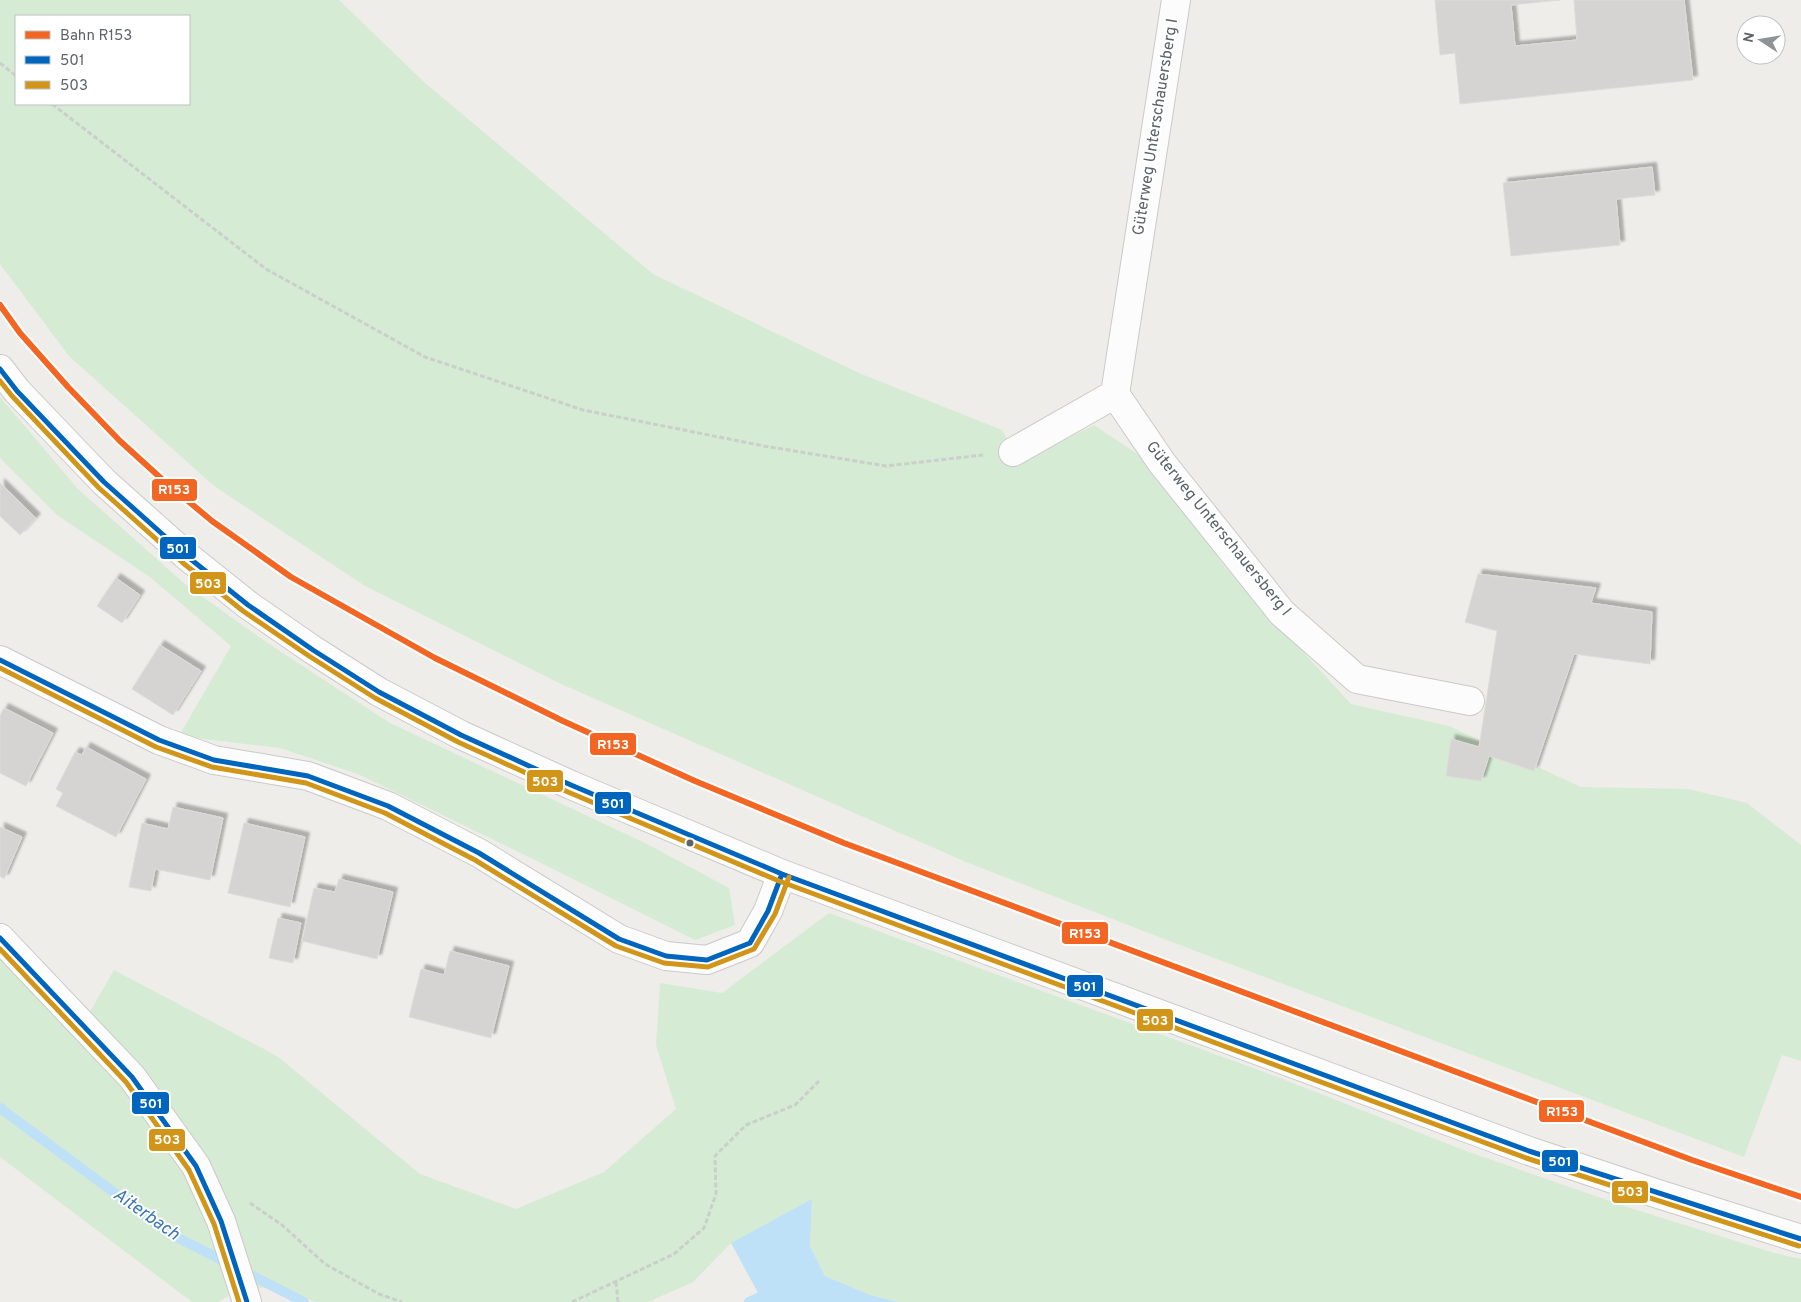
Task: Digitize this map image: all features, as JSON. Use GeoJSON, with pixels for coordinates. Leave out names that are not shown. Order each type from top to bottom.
{"type":"FeatureCollection","features":[{"type":"Feature","properties":{"kind":"street","name":"Güterweg Unterschauersberg I"},"geometry":{"type":"LineString","coordinates":[[1176,0],[1116,384],[1162,463],[1282,613],[1357,679],[1470,701]]}},
{"type":"Feature","properties":{"kind":"street"},"geometry":{"type":"LineString","coordinates":[[0,369],[30,405],[104,482],[188,557],[241,599],[313,650],[379,692],[461,735],[571,785],[782,874],[1528,1151],[1801,1239]]}},
{"type":"Feature","properties":{"kind":"street"},"geometry":{"type":"LineString","coordinates":[[1013,452],[1116,384]]}},
{"type":"Feature","properties":{"kind":"street"},"geometry":{"type":"LineString","coordinates":[[0,660],[159,740],[214,760],[308,776],[388,806],[479,853],[619,939],[666,956],[708,960],[750,944],[768,911],[782,874]]}},
{"type":"Feature","properties":{"kind":"street"},"geometry":{"type":"LineString","coordinates":[[0,938],[132,1077],[196,1166],[221,1221],[248,1302]]}},
{"type":"Feature","properties":{"kind":"path"},"geometry":{"type":"LineString","coordinates":[[0,63],[15,75]]}},
{"type":"Feature","properties":{"kind":"path"},"geometry":{"type":"LineString","coordinates":[[53,105],[266,269],[425,357],[583,410],[782,450],[886,466],[1013,452]]}},
{"type":"Feature","properties":{"kind":"path"},"geometry":{"type":"LineString","coordinates":[[572,1302],[674,1254],[704,1228],[716,1194],[714,1156],[746,1125],[795,1105],[819,1081]]}},
{"type":"Feature","properties":{"kind":"path"},"geometry":{"type":"LineString","coordinates":[[243,1198],[282,1225],[325,1264],[379,1294],[402,1302]]}},
{"type":"Feature","properties":{"kind":"path"},"geometry":{"type":"LineString","coordinates":[[616,1282],[618,1302]]}},
{"type":"Feature","properties":{"kind":"green space"},"geometry":{"type":"Polygon","coordinates":[[[0,0],[339,0],[425,83],[653,274],[859,373],[1002,430],[1020,462],[1094,425],[1154,465],[1224,566],[1351,704],[1449,726],[1581,787],[1688,789],[1747,803],[1801,845],[1801,1061],[1782,1055],[1744,1157],[1177,944],[966,862],[559,683],[365,586],[214,486],[69,356],[0,264],[0,0]]]}},
{"type":"Feature","properties":{"kind":"green space"},"geometry":{"type":"Polygon","coordinates":[[[0,397],[78,489],[186,585],[269,644],[390,723],[647,844],[729,888],[735,925],[695,940],[358,774],[280,748],[179,736],[231,646],[150,577],[57,515],[1,459],[0,397]]]}},
{"type":"Feature","properties":{"kind":"green space"},"geometry":{"type":"Polygon","coordinates":[[[829,913],[1280,1078],[1466,1151],[1627,1207],[1774,1253],[1801,1259],[1801,1302],[899,1302],[870,1295],[825,1276],[810,1246],[812,1200],[731,1243],[693,1282],[648,1302],[316,1302],[273,1285],[228,1296],[218,1302],[192,1302],[0,1157],[0,946],[79,1031],[114,970],[277,1056],[420,1174],[516,1209],[604,1172],[676,1109],[656,1045],[660,983],[722,993],[829,913]]]}},
{"type":"Feature","properties":{"kind":"water"},"geometry":{"type":"Polygon","coordinates":[[[812,1199],[810,1246],[825,1276],[870,1295],[899,1302],[763,1302],[731,1243],[812,1199]]]}},
{"type":"Feature","properties":{"kind":"building"},"geometry":{"type":"Polygon","coordinates":[[[1435,0],[1560,0],[1511,5],[1515,46],[1577,40],[1574,0],[1684,0],[1693,80],[1460,104],[1455,53],[1440,55],[1435,0]]]}},
{"type":"Feature","properties":{"kind":"building"},"geometry":{"type":"Polygon","coordinates":[[[1652,167],[1655,195],[1616,199],[1620,245],[1511,256],[1503,183],[1652,167]]]}},
{"type":"Feature","properties":{"kind":"building"},"geometry":{"type":"Polygon","coordinates":[[[0,483],[36,518],[20,535],[0,516],[0,483]]]}},
{"type":"Feature","properties":{"kind":"building"},"geometry":{"type":"Polygon","coordinates":[[[1478,574],[1596,588],[1591,603],[1652,612],[1650,664],[1574,654],[1534,771],[1489,756],[1481,781],[1446,776],[1451,739],[1479,747],[1497,631],[1465,622],[1478,574]]]}},
{"type":"Feature","properties":{"kind":"building"},"geometry":{"type":"Polygon","coordinates":[[[116,578],[140,595],[122,623],[97,606],[116,578]]]}},
{"type":"Feature","properties":{"kind":"building"},"geometry":{"type":"Polygon","coordinates":[[[160,645],[201,671],[173,715],[132,689],[160,645]]]}},
{"type":"Feature","properties":{"kind":"building"},"geometry":{"type":"Polygon","coordinates":[[[4,708],[53,733],[26,786],[0,773],[0,716],[4,708]]]}},
{"type":"Feature","properties":{"kind":"building"},"geometry":{"type":"Polygon","coordinates":[[[86,747],[146,779],[116,837],[56,806],[63,793],[56,789],[75,752],[82,755],[86,747]]]}},
{"type":"Feature","properties":{"kind":"building"},"geometry":{"type":"Polygon","coordinates":[[[173,807],[223,818],[210,880],[155,869],[151,891],[129,887],[142,823],[168,829],[173,807]]]}},
{"type":"Feature","properties":{"kind":"building"},"geometry":{"type":"Polygon","coordinates":[[[244,823],[305,837],[290,907],[228,893],[244,823]]]}},
{"type":"Feature","properties":{"kind":"building"},"geometry":{"type":"Polygon","coordinates":[[[0,827],[22,837],[4,879],[0,876],[0,827]]]}},
{"type":"Feature","properties":{"kind":"building"},"geometry":{"type":"Polygon","coordinates":[[[339,879],[393,892],[377,959],[302,941],[314,888],[335,892],[339,879]]]}},
{"type":"Feature","properties":{"kind":"building"},"geometry":{"type":"Polygon","coordinates":[[[278,918],[301,923],[293,963],[269,958],[278,918]]]}},
{"type":"Feature","properties":{"kind":"building"},"geometry":{"type":"Polygon","coordinates":[[[450,951],[509,966],[491,1038],[409,1017],[421,969],[444,975],[450,951]]]}},
{"type":"Feature","properties":{"kind":"waterway","name":"Aiterbach"},"geometry":{"type":"LineString","coordinates":[[0,1108],[170,1234],[230,1264]]}},
{"type":"Feature","properties":{"kind":"waterway","name":"Aiterbach"},"geometry":{"type":"LineString","coordinates":[[243,1271],[304,1302]]}},
{"type":"Feature","properties":{"kind":"waterway","name":"Aiterbach"},"geometry":{"type":"LineString","coordinates":[[749,1302],[760,1297],[783,1302]]}},
{"type":"Feature","properties":{"kind":"rail line","name":"R153"},"geometry":{"type":"LineString","coordinates":[[0,305],[20,333],[120,441],[212,521],[291,577],[435,658],[563,721],[695,781],[844,843],[1692,1160],[1801,1197]]}},
{"type":"Feature","properties":{"kind":"transit line","name":"501"},"geometry":{"type":"LineString","coordinates":[[0,369],[17,391],[104,482],[188,557],[248,605],[313,650],[379,692],[461,735],[571,785],[782,874],[1529,1151],[1801,1239]]}},
{"type":"Feature","properties":{"kind":"transit line","name":"503"},"geometry":{"type":"LineString","coordinates":[[0,381],[99,488],[183,563],[243,611],[375,698],[458,742],[568,792],[779,881],[1526,1158],[1799,1246]]}},
{"type":"Feature","properties":{"kind":"transit line","name":"501"},"geometry":{"type":"LineString","coordinates":[[0,660],[159,740],[214,760],[308,776],[388,806],[479,853],[619,939],[666,956],[707,960],[750,943],[768,911],[782,874]]}},
{"type":"Feature","properties":{"kind":"transit line","name":"503"},"geometry":{"type":"LineString","coordinates":[[0,668],[156,747],[212,767],[306,783],[385,813],[475,860],[616,946],[664,963],[708,967],[754,949],[775,914],[789,877]]}},
{"type":"Feature","properties":{"kind":"transit line","name":"501"},"geometry":{"type":"LineString","coordinates":[[0,938],[132,1077],[196,1166],[221,1221],[247,1302]]}},
{"type":"Feature","properties":{"kind":"transit line","name":"503"},"geometry":{"type":"LineString","coordinates":[[0,949],[126,1082],[189,1170],[214,1224],[239,1302]]}}]}
